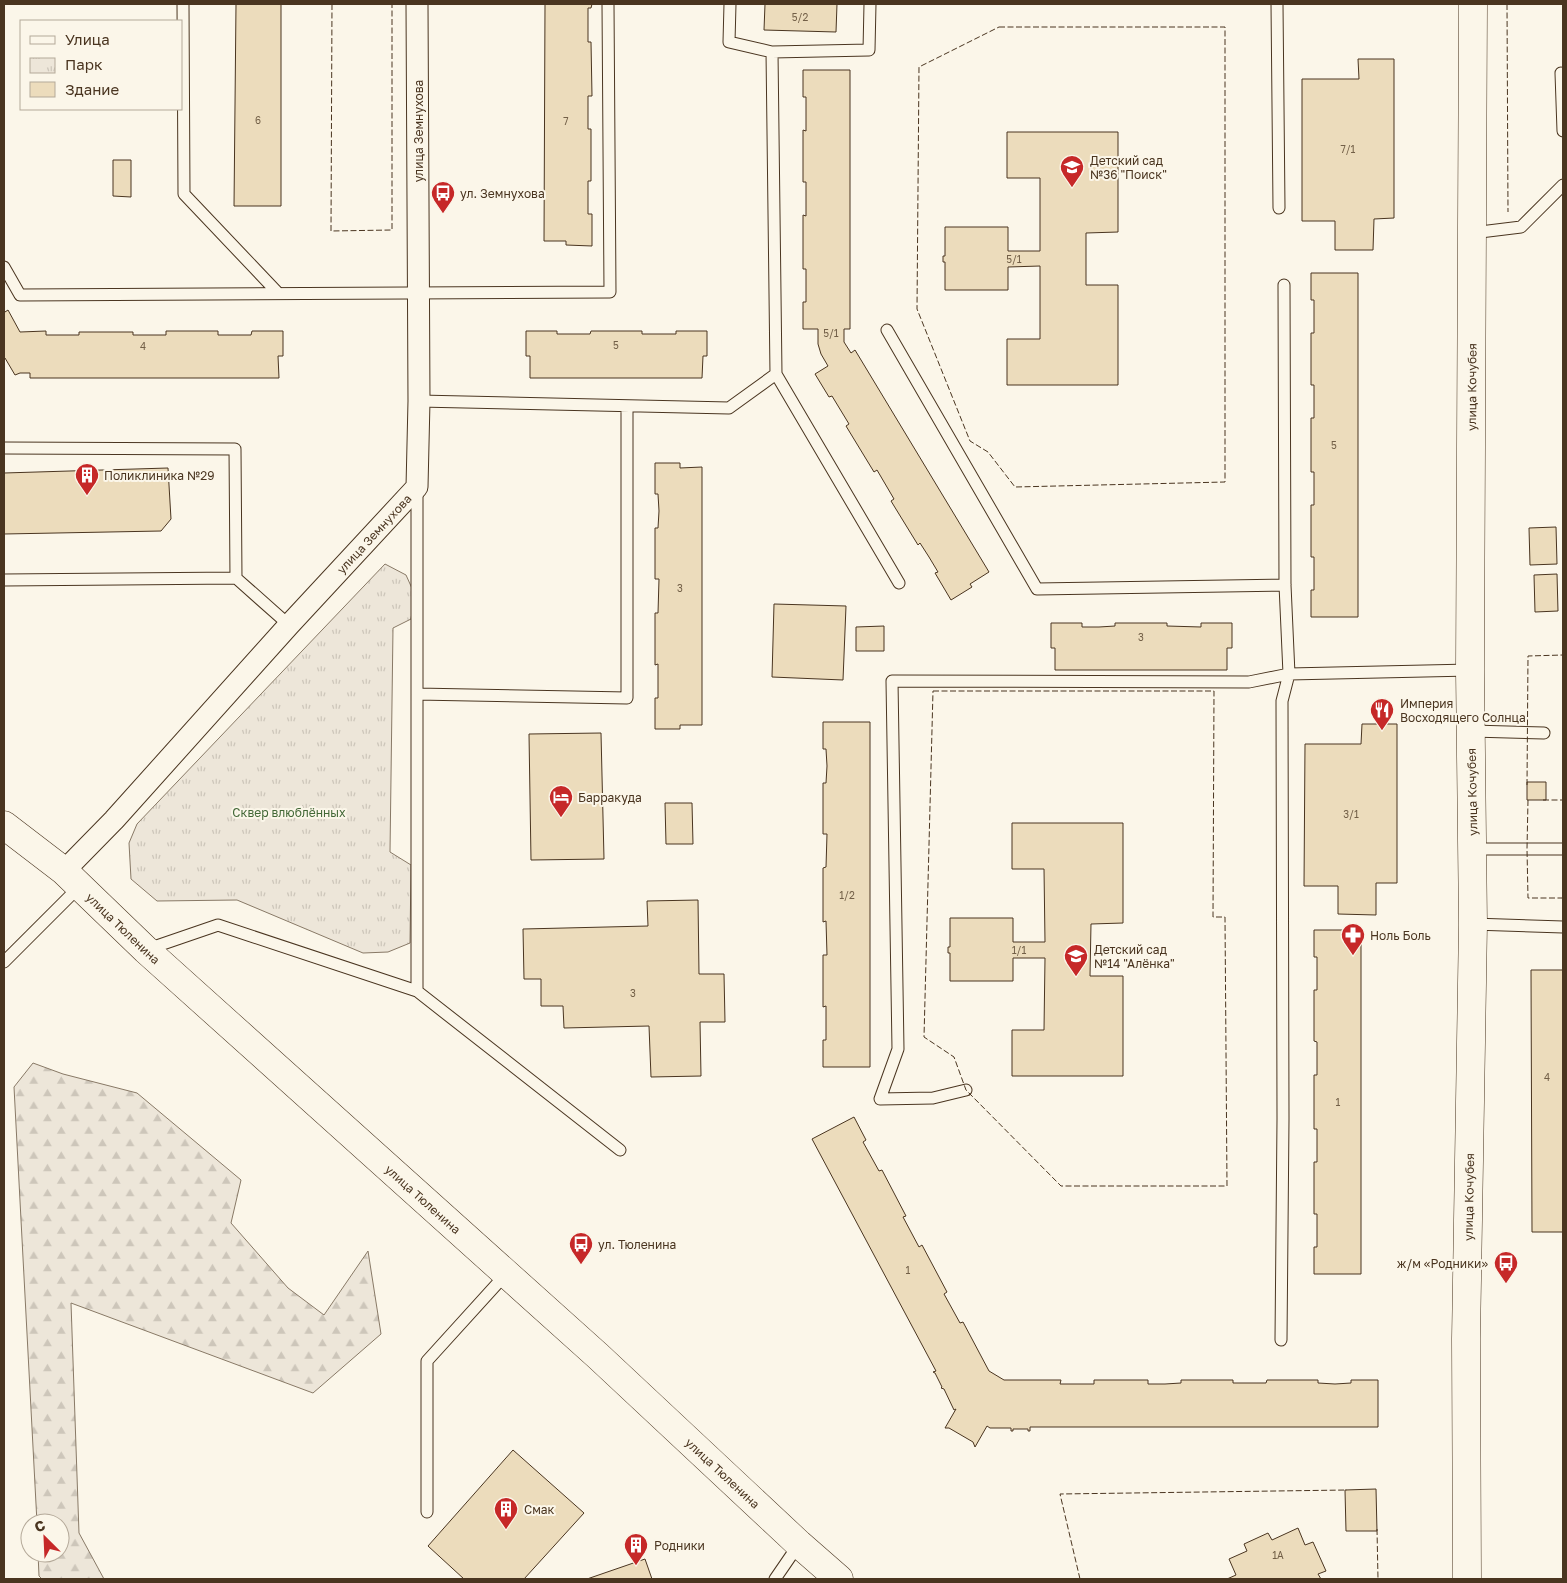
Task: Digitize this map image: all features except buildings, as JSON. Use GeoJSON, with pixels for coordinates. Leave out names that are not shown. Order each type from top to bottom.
{"type":"FeatureCollection","features":[{"type":"Feature","properties":{"kind":"street","name":"улица Земнухова"},"geometry":{"type":"LineString","coordinates":[[72,879],[114,820],[288,625],[417,487],[419,401],[417,4]]}},
{"type":"Feature","properties":{"kind":"street","name":"улица Кочубея"},"geometry":{"type":"LineString","coordinates":[[1467,1579],[1467,1300],[1474,924],[1470,670],[1473,4]]}},
{"type":"Feature","properties":{"kind":"street","name":"улица Тюленина"},"geometry":{"type":"LineString","coordinates":[[4,825],[72,879],[146,950],[598,1356],[799,1544],[840,1579]]}},
{"type":"Feature","properties":{"kind":"lane"},"geometry":{"type":"LineString","coordinates":[[183,4],[184,194],[278,293]]}},
{"type":"Feature","properties":{"kind":"lane"},"geometry":{"type":"LineString","coordinates":[[4,267],[20,295],[610,292],[608,4]]}},
{"type":"Feature","properties":{"kind":"lane"},"geometry":{"type":"LineString","coordinates":[[730,4],[729,42],[772,52],[868,50],[870,4]]}},
{"type":"Feature","properties":{"kind":"lane"},"geometry":{"type":"LineString","coordinates":[[1277,4],[1279,208]]}},
{"type":"Feature","properties":{"kind":"lane"},"geometry":{"type":"LineString","coordinates":[[772,52],[776,374],[899,582]]}},
{"type":"Feature","properties":{"kind":"lane"},"geometry":{"type":"LineString","coordinates":[[1561,73],[1563,131]]}},
{"type":"Feature","properties":{"kind":"lane"},"geometry":{"type":"LineString","coordinates":[[1472,232],[1521,227],[1563,185]]}},
{"type":"Feature","properties":{"kind":"lane"},"geometry":{"type":"LineString","coordinates":[[1281,1340],[1284,1119],[1282,701],[1289,674],[1285,585],[1284,285]]}},
{"type":"Feature","properties":{"kind":"lane"},"geometry":{"type":"LineString","coordinates":[[887,330],[1037,589],[1285,585]]}},
{"type":"Feature","properties":{"kind":"lane"},"geometry":{"type":"LineString","coordinates":[[419,401],[729,408],[776,374]]}},
{"type":"Feature","properties":{"kind":"lane"},"geometry":{"type":"LineString","coordinates":[[417,694],[627,698],[627,406]]}},
{"type":"Feature","properties":{"kind":"lane"},"geometry":{"type":"LineString","coordinates":[[4,448],[235,449],[236,578]]}},
{"type":"Feature","properties":{"kind":"lane"},"geometry":{"type":"LineString","coordinates":[[417,487],[417,991]]}},
{"type":"Feature","properties":{"kind":"lane"},"geometry":{"type":"LineString","coordinates":[[4,580],[236,578],[288,625]]}},
{"type":"Feature","properties":{"kind":"lane"},"geometry":{"type":"LineString","coordinates":[[966,1090],[933,1098],[880,1099],[898,1049],[892,681],[987,686],[1249,682],[1289,674],[1470,670]]}},
{"type":"Feature","properties":{"kind":"lane"},"geometry":{"type":"LineString","coordinates":[[1472,731],[1544,733]]}},
{"type":"Feature","properties":{"kind":"lane"},"geometry":{"type":"LineString","coordinates":[[1473,849],[1563,849]]}},
{"type":"Feature","properties":{"kind":"lane"},"geometry":{"type":"LineString","coordinates":[[4,962],[72,879]]}},
{"type":"Feature","properties":{"kind":"lane"},"geometry":{"type":"LineString","coordinates":[[1474,924],[1563,927]]}},
{"type":"Feature","properties":{"kind":"lane"},"geometry":{"type":"LineString","coordinates":[[146,950],[218,925],[417,991],[620,1150]]}},
{"type":"Feature","properties":{"kind":"lane"},"geometry":{"type":"LineString","coordinates":[[427,1512],[428,1360],[506,1274]]}},
{"type":"Feature","properties":{"kind":"lane"},"geometry":{"type":"LineString","coordinates":[[775,1579],[799,1544]]}},
{"type":"Feature","properties":{"kind":"green space","name":"Сквер влюблённых"},"geometry":{"type":"Polygon","coordinates":[[[385,564],[406,575],[415,595],[411,619],[393,628],[390,852],[411,865],[410,943],[388,952],[363,953],[237,900],[157,901],[131,879],[129,843],[137,824],[385,564]]]}},
{"type":"Feature","properties":{"kind":"green space"},"geometry":{"type":"Polygon","coordinates":[[[33,1063],[63,1074],[137,1093],[241,1180],[231,1223],[288,1288],[324,1315],[368,1251],[381,1334],[313,1393],[71,1303],[79,1533],[104,1579],[42,1579],[39,1576],[38,1563],[70,1563],[70,1513],[36,1513],[14,1087],[33,1063]]]}},
{"type":"Feature","properties":{"kind":"fence"},"geometry":{"type":"LineString","coordinates":[[332,4],[331,231],[392,230],[392,4]]}},
{"type":"Feature","properties":{"kind":"fence"},"geometry":{"type":"LineString","coordinates":[[1507,4],[1508,212]]}},
{"type":"Feature","properties":{"kind":"fence"},"geometry":{"type":"LineString","coordinates":[[999,27],[1225,27],[1225,482],[1015,487],[988,452],[970,441],[917,309],[919,67],[999,27]]}},
{"type":"Feature","properties":{"kind":"fence"},"geometry":{"type":"LineString","coordinates":[[1527,785],[1528,656],[1563,655]]}},
{"type":"Feature","properties":{"kind":"fence"},"geometry":{"type":"LineString","coordinates":[[933,691],[1214,691],[1213,917],[1225,917],[1227,1186],[1061,1186],[966,1090],[954,1057],[924,1037],[933,691]]}},
{"type":"Feature","properties":{"kind":"fence"},"geometry":{"type":"LineString","coordinates":[[1528,800],[1528,898],[1563,898]]}},
{"type":"Feature","properties":{"kind":"fence"},"geometry":{"type":"LineString","coordinates":[[1543,800],[1563,800]]}},
{"type":"Feature","properties":{"kind":"fence"},"geometry":{"type":"LineString","coordinates":[[1080,1579],[1060,1494],[1347,1490]]}},
{"type":"Feature","properties":{"kind":"fence"},"geometry":{"type":"LineString","coordinates":[[1377,1529],[1378,1579]]}},
{"type":"Feature","properties":{"kind":"place","name":"Детский сад №36 \"Поиск\""},"geometry":{"type":"Point","coordinates":[1072,188]}},
{"type":"Feature","properties":{"kind":"place","name":"ул. Земнухова"},"geometry":{"type":"Point","coordinates":[443,214]}},
{"type":"Feature","properties":{"kind":"place","name":"Поликлиника №29"},"geometry":{"type":"Point","coordinates":[87,496]}},
{"type":"Feature","properties":{"kind":"place","name":"Империя Восходящего Солнца"},"geometry":{"type":"Point","coordinates":[1382,731]}},
{"type":"Feature","properties":{"kind":"place","name":"Барракуда"},"geometry":{"type":"Point","coordinates":[561,818]}},
{"type":"Feature","properties":{"kind":"place","name":"Ноль Боль"},"geometry":{"type":"Point","coordinates":[1353,956]}},
{"type":"Feature","properties":{"kind":"place","name":"Детский сад №14 \"Алёнка\""},"geometry":{"type":"Point","coordinates":[1076,977]}},
{"type":"Feature","properties":{"kind":"place","name":"ул. Тюленина"},"geometry":{"type":"Point","coordinates":[581,1265]}},
{"type":"Feature","properties":{"kind":"place","name":"ж/м «Родники»"},"geometry":{"type":"Point","coordinates":[1506,1284]}},
{"type":"Feature","properties":{"kind":"place","name":"Смак"},"geometry":{"type":"Point","coordinates":[506,1530]}},
{"type":"Feature","properties":{"kind":"place","name":"Родники"},"geometry":{"type":"Point","coordinates":[636,1566]}}]}
